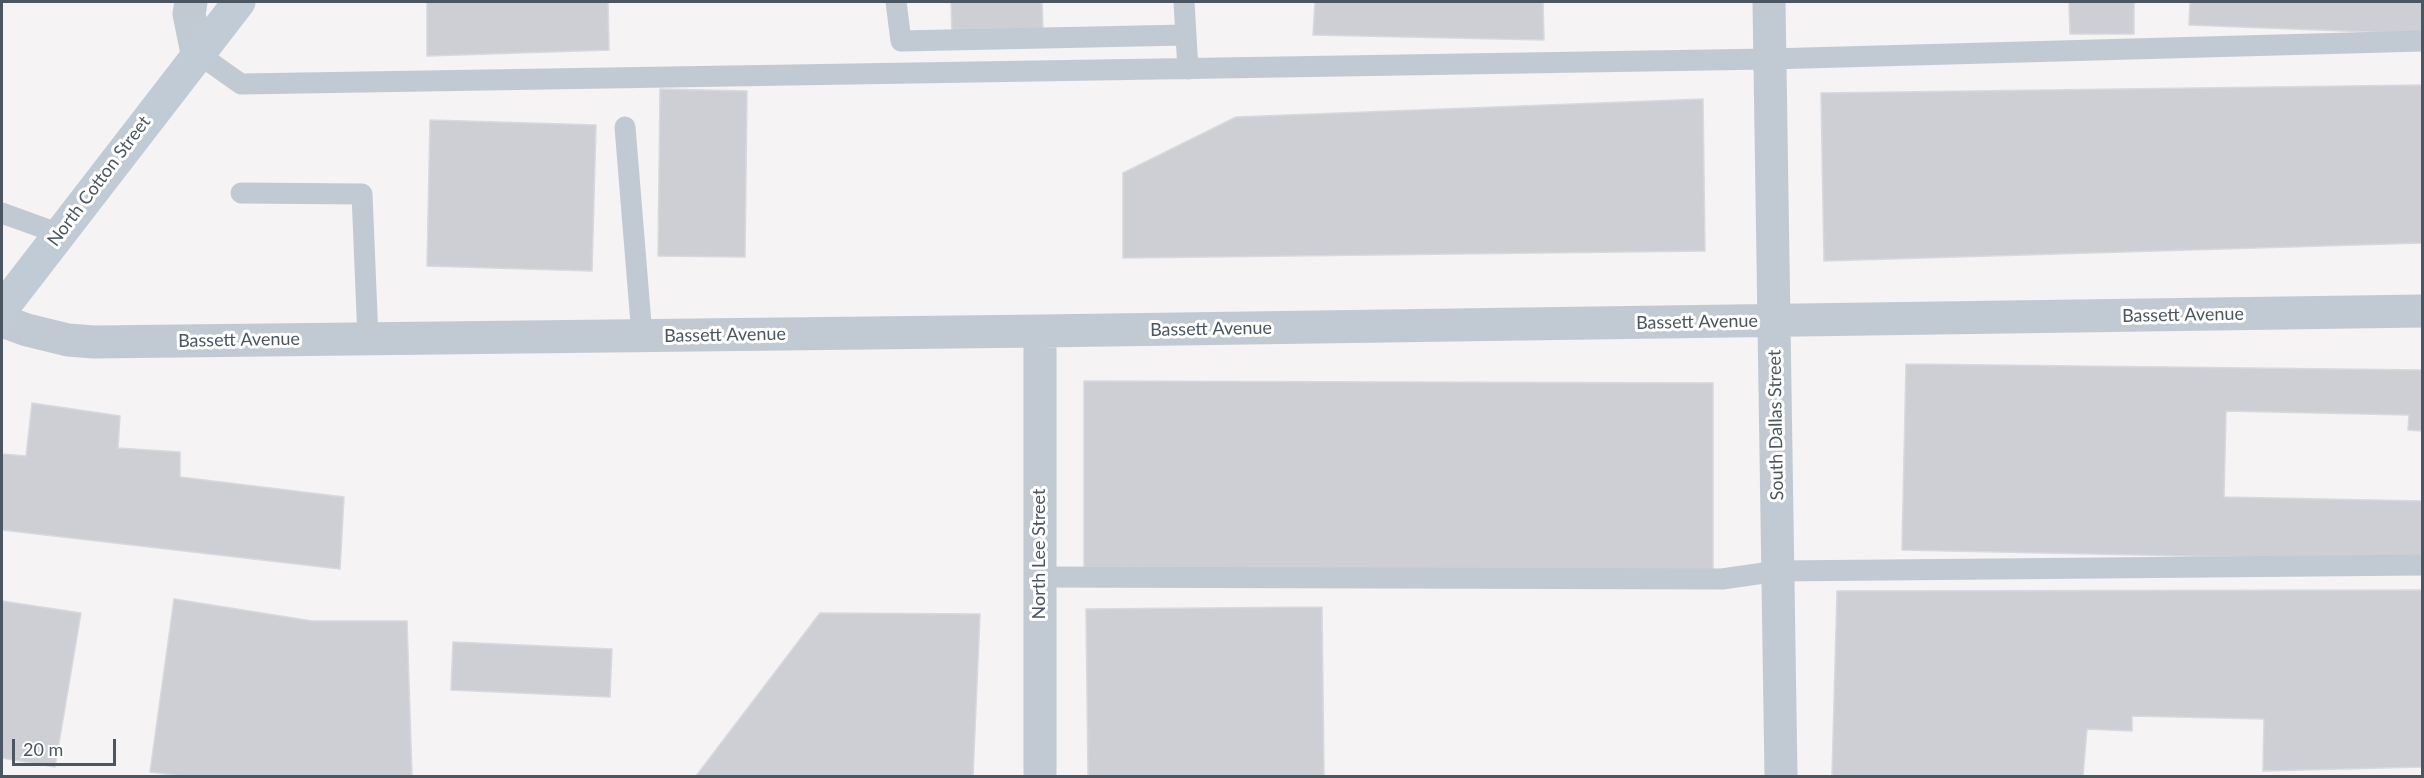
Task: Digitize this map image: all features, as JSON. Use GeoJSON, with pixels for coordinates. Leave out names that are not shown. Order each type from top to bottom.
{"type":"FeatureCollection","features":[{"type":"Feature","properties":{"kind":"main road","name":"North Cotton Street"},"geometry":{"type":"LineString","coordinates":[[2,309],[197,53],[239,2]]}},
{"type":"Feature","properties":{"kind":"street"},"geometry":{"type":"LineString","coordinates":[[191,2],[189,14],[197,53]]}},
{"type":"Feature","properties":{"kind":"street","name":"South Dallas Street"},"geometry":{"type":"LineString","coordinates":[[1768,2],[1781,777]]}},
{"type":"Feature","properties":{"kind":"street","name":"Bassett Avenue"},"geometry":{"type":"LineString","coordinates":[[2,321],[68,340],[94,342],[1040,332],[2422,311]]}},
{"type":"Feature","properties":{"kind":"street","name":"North Lee Street"},"geometry":{"type":"LineString","coordinates":[[1040,332],[1040,777]]}},
{"type":"Feature","properties":{"kind":"lane"},"geometry":{"type":"LineString","coordinates":[[896,2],[901,41],[1186,35]]}},
{"type":"Feature","properties":{"kind":"lane"},"geometry":{"type":"LineString","coordinates":[[1185,2],[1188,69]]}},
{"type":"Feature","properties":{"kind":"lane"},"geometry":{"type":"LineString","coordinates":[[197,53],[241,84],[1769,59],[2422,41]]}},
{"type":"Feature","properties":{"kind":"lane"},"geometry":{"type":"LineString","coordinates":[[625,128],[642,336]]}},
{"type":"Feature","properties":{"kind":"lane"},"geometry":{"type":"LineString","coordinates":[[241,193],[362,194],[368,339]]}},
{"type":"Feature","properties":{"kind":"lane"},"geometry":{"type":"LineString","coordinates":[[2,213],[60,234]]}},
{"type":"Feature","properties":{"kind":"lane"},"geometry":{"type":"LineString","coordinates":[[1039,578],[1722,579],[1778,571],[2422,565]]}},
{"type":"Feature","properties":{"kind":"building"},"geometry":{"type":"Polygon","coordinates":[[[427,2],[608,2],[609,50],[427,56],[427,2]]]}},
{"type":"Feature","properties":{"kind":"building"},"geometry":{"type":"Polygon","coordinates":[[[951,2],[1042,2],[1043,29],[952,32],[951,2]]]}},
{"type":"Feature","properties":{"kind":"building"},"geometry":{"type":"Polygon","coordinates":[[[1315,2],[1543,2],[1544,40],[1313,35],[1315,2]]]}},
{"type":"Feature","properties":{"kind":"building"},"geometry":{"type":"Polygon","coordinates":[[[2069,2],[2134,2],[2134,34],[2070,34],[2069,2]]]}},
{"type":"Feature","properties":{"kind":"building"},"geometry":{"type":"Polygon","coordinates":[[[2190,2],[2422,2],[2422,34],[2189,25],[2190,2]]]}},
{"type":"Feature","properties":{"kind":"building"},"geometry":{"type":"Polygon","coordinates":[[[2422,85],[2422,243],[1824,261],[1821,93],[2422,85]]]}},
{"type":"Feature","properties":{"kind":"building"},"geometry":{"type":"Polygon","coordinates":[[[660,89],[747,91],[745,257],[658,256],[660,89]]]}},
{"type":"Feature","properties":{"kind":"building"},"geometry":{"type":"Polygon","coordinates":[[[1703,99],[1705,251],[1123,258],[1123,173],[1236,117],[1703,99]]]}},
{"type":"Feature","properties":{"kind":"building"},"geometry":{"type":"Polygon","coordinates":[[[430,120],[596,125],[592,271],[427,266],[430,120]]]}},
{"type":"Feature","properties":{"kind":"building"},"geometry":{"type":"Polygon","coordinates":[[[1906,364],[2422,370],[2422,431],[2408,430],[2409,415],[2226,411],[2224,497],[2422,501],[2422,561],[1902,550],[1906,364]]]}},
{"type":"Feature","properties":{"kind":"building"},"geometry":{"type":"Polygon","coordinates":[[[1084,381],[1713,383],[1713,571],[1084,567],[1084,381]]]}},
{"type":"Feature","properties":{"kind":"building"},"geometry":{"type":"Polygon","coordinates":[[[32,403],[120,416],[118,448],[180,452],[180,477],[344,497],[340,569],[2,530],[2,454],[26,456],[32,403]]]}},
{"type":"Feature","properties":{"kind":"building"},"geometry":{"type":"Polygon","coordinates":[[[2422,590],[2422,767],[2263,771],[2264,719],[2132,716],[2132,731],[2087,729],[2083,776],[1832,776],[1837,591],[2422,590]]]}},
{"type":"Feature","properties":{"kind":"building"},"geometry":{"type":"Polygon","coordinates":[[[174,599],[312,621],[407,621],[412,776],[182,776],[150,772],[174,599]]]}},
{"type":"Feature","properties":{"kind":"building"},"geometry":{"type":"Polygon","coordinates":[[[2,601],[81,613],[55,767],[2,758],[2,601]]]}},
{"type":"Feature","properties":{"kind":"building"},"geometry":{"type":"Polygon","coordinates":[[[1322,607],[1324,776],[1088,776],[1086,609],[1322,607]]]}},
{"type":"Feature","properties":{"kind":"building"},"geometry":{"type":"Polygon","coordinates":[[[820,613],[980,614],[973,776],[696,776],[820,613]]]}},
{"type":"Feature","properties":{"kind":"building"},"geometry":{"type":"Polygon","coordinates":[[[453,642],[612,649],[610,697],[451,690],[453,642]]]}}]}
